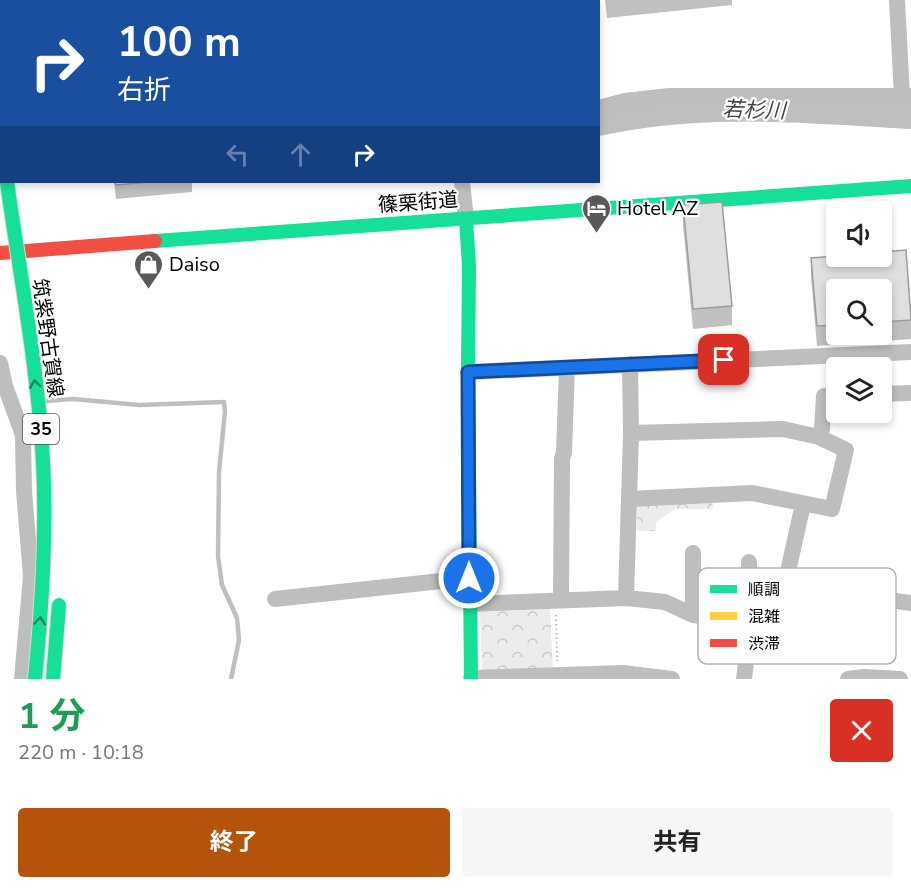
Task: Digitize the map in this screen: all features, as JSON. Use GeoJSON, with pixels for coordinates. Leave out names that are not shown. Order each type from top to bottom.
{"type":"FeatureCollection","features":[{"type":"Feature","properties":{"kind":"main road","name":"筑紫野古賀線"},"geometry":{"type":"LineString","coordinates":[[7,183],[43,453],[44,581],[35,679]]}},
{"type":"Feature","properties":{"kind":"main road","name":"篠栗街道"},"geometry":{"type":"LineString","coordinates":[[0,253],[911,186]]}},
{"type":"Feature","properties":{"kind":"main road"},"geometry":{"type":"LineString","coordinates":[[466,219],[469,266],[471,678]]}},
{"type":"Feature","properties":{"kind":"main road","name":"筑紫野古賀線"},"geometry":{"type":"LineString","coordinates":[[32,238],[35,260]]}},
{"type":"Feature","properties":{"kind":"main road"},"geometry":{"type":"LineString","coordinates":[[53,679],[59,592]]}},
{"type":"Feature","properties":{"kind":"street"},"geometry":{"type":"LineString","coordinates":[[600,107],[625,101],[669,96],[907,96],[897,0]]}},
{"type":"Feature","properties":{"kind":"street"},"geometry":{"type":"LineString","coordinates":[[462,183],[466,219]]}},
{"type":"Feature","properties":{"kind":"street"},"geometry":{"type":"LineString","coordinates":[[468,372],[911,352]]}},
{"type":"Feature","properties":{"kind":"street"},"geometry":{"type":"LineString","coordinates":[[0,363],[5,386],[23,435],[24,490],[31,576],[22,679]]}},
{"type":"Feature","properties":{"kind":"street"},"geometry":{"type":"LineString","coordinates":[[626,598],[631,433],[630,364]]}},
{"type":"Feature","properties":{"kind":"street"},"geometry":{"type":"LineString","coordinates":[[558,601],[567,368]]}},
{"type":"Feature","properties":{"kind":"street"},"geometry":{"type":"LineString","coordinates":[[892,394],[911,393]]}},
{"type":"Feature","properties":{"kind":"street"},"geometry":{"type":"LineString","coordinates":[[819,437],[822,429],[824,396],[826,396]]}},
{"type":"Feature","properties":{"kind":"street"},"geometry":{"type":"LineString","coordinates":[[629,499],[752,493],[832,509],[846,450],[819,437],[783,429],[631,433]]}},
{"type":"Feature","properties":{"kind":"street"},"geometry":{"type":"LineString","coordinates":[[789,568],[803,504]]}},
{"type":"Feature","properties":{"kind":"street"},"geometry":{"type":"LineString","coordinates":[[693,553],[693,615]]}},
{"type":"Feature","properties":{"kind":"street"},"geometry":{"type":"LineString","coordinates":[[749,562],[749,568]]}},
{"type":"Feature","properties":{"kind":"street"},"geometry":{"type":"LineString","coordinates":[[275,599],[469,578]]}},
{"type":"Feature","properties":{"kind":"street"},"geometry":{"type":"LineString","coordinates":[[470,604],[626,598],[665,602],[698,616]]}},
{"type":"Feature","properties":{"kind":"street"},"geometry":{"type":"LineString","coordinates":[[896,601],[911,603]]}},
{"type":"Feature","properties":{"kind":"street"},"geometry":{"type":"LineString","coordinates":[[744,679],[746,664]]}},
{"type":"Feature","properties":{"kind":"street"},"geometry":{"type":"LineString","coordinates":[[471,678],[623,673],[672,679]]}},
{"type":"Feature","properties":{"kind":"street"},"geometry":{"type":"LineString","coordinates":[[848,679],[865,677],[900,679]]}},
{"type":"Feature","properties":{"kind":"path"},"geometry":{"type":"LineString","coordinates":[[557,675],[558,601]]}},
{"type":"Feature","properties":{"kind":"green space"},"geometry":{"type":"Polygon","coordinates":[[[712,499],[713,509],[675,509],[656,522],[656,531],[637,531],[637,504],[712,499]]]}},
{"type":"Feature","properties":{"kind":"green space"},"geometry":{"type":"Polygon","coordinates":[[[550,609],[553,670],[482,673],[480,612],[550,609]]]}},
{"type":"Feature","properties":{"kind":"building"},"geometry":{"type":"Polygon","coordinates":[[[115,183],[138,183],[116,185],[115,183]]]}},
{"type":"Feature","properties":{"kind":"building"},"geometry":{"type":"Polygon","coordinates":[[[722,202],[732,306],[693,309],[683,205],[722,202]]]}},
{"type":"Feature","properties":{"kind":"building"},"geometry":{"type":"Polygon","coordinates":[[[906,250],[911,320],[892,321],[892,279],[826,279],[826,326],[817,326],[811,258],[826,257],[826,267],[892,267],[892,251],[906,250]]]}},
{"type":"Feature","properties":{"kind":"waterway","name":"若杉川"},"geometry":{"type":"LineString","coordinates":[[600,123],[676,111],[715,109],[911,116]]}},
{"type":"Feature","properties":{"kind":"waterway"},"geometry":{"type":"LineString","coordinates":[[47,401],[73,399],[139,405],[224,402],[219,472],[218,556],[222,585],[237,618],[239,640],[231,679]]}},
{"type":"Feature","properties":{"kind":"traffic: fast"},"geometry":{"type":"LineString","coordinates":[[7,183],[33,356],[43,461],[43,570],[35,679]]}},
{"type":"Feature","properties":{"kind":"traffic: fast"},"geometry":{"type":"LineString","coordinates":[[155,241],[911,186]]}},
{"type":"Feature","properties":{"kind":"traffic: fast"},"geometry":{"type":"LineString","coordinates":[[466,219],[469,266],[471,679]]}},
{"type":"Feature","properties":{"kind":"traffic: fast"},"geometry":{"type":"LineString","coordinates":[[53,679],[59,605]]}},
{"type":"Feature","properties":{"kind":"traffic: jam"},"geometry":{"type":"LineString","coordinates":[[0,253],[155,241]]}},
{"type":"Feature","properties":{"kind":"place","name":"Hotel AZ"},"geometry":{"type":"Point","coordinates":[596,234]}},
{"type":"Feature","properties":{"kind":"place","name":"Daiso"},"geometry":{"type":"Point","coordinates":[148,290]}},
{"type":"Feature","properties":{"kind":"route"},"geometry":{"type":"LineString","coordinates":[[469,578],[468,372],[724,360]]}}]}
